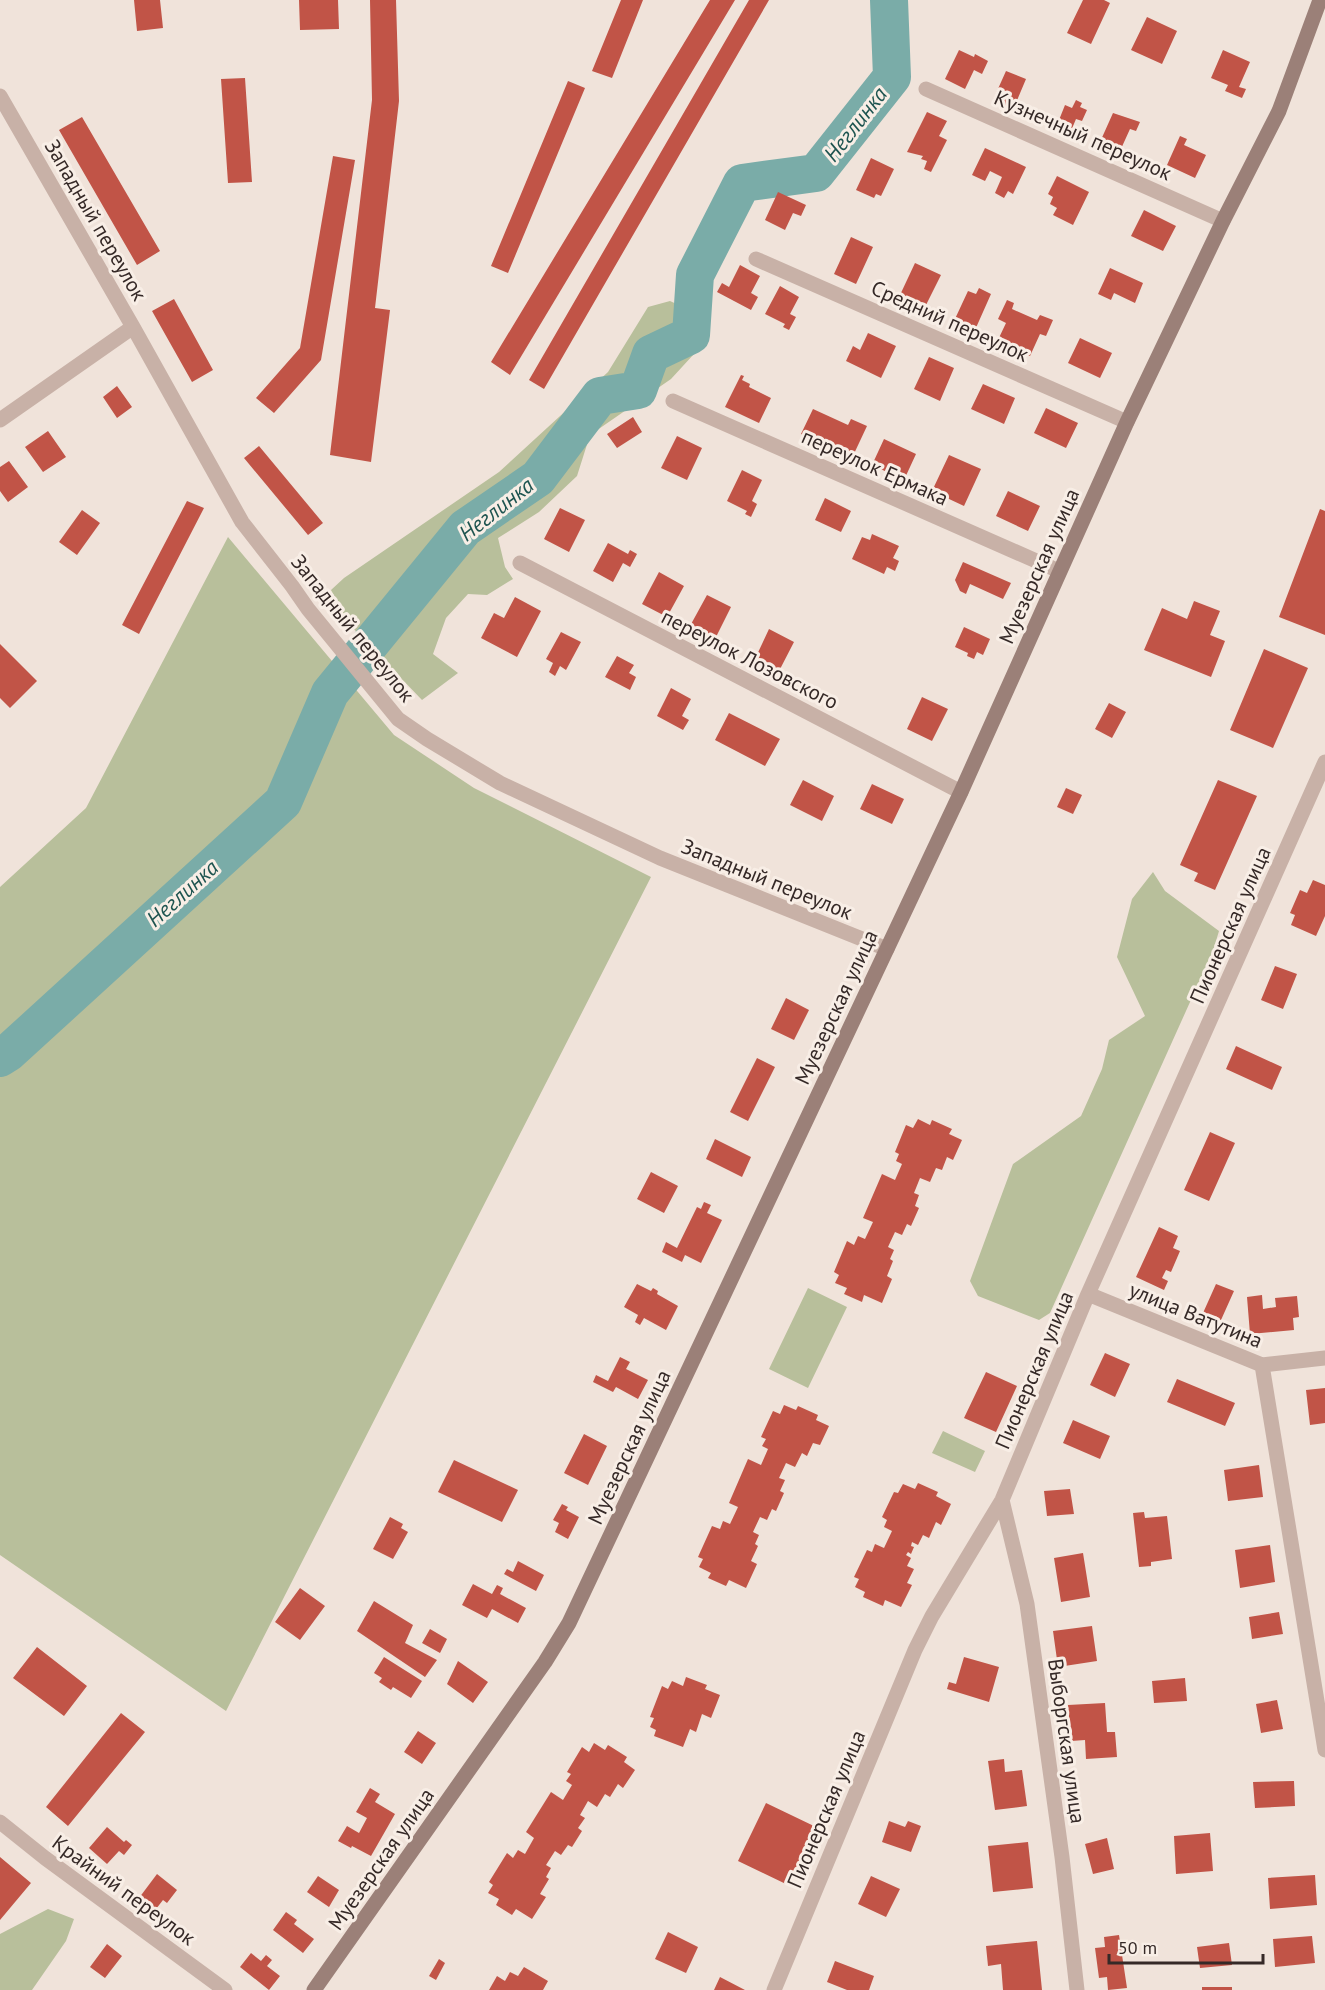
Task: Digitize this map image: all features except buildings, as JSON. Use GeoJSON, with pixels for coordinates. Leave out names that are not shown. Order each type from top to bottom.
{"type":"FeatureCollection","features":[{"type":"Feature","properties":{"kind":"main road","name":"Муезерская улица"},"geometry":{"type":"LineString","coordinates":[[314,1990],[538,1672],[569,1623],[961,792],[1127,422],[1223,220],[1279,111],[1320,0]]}},
{"type":"Feature","properties":{"kind":"street","name":"Кузнечный переулок"},"geometry":{"type":"LineString","coordinates":[[926,89],[1223,220]]}},
{"type":"Feature","properties":{"kind":"street","name":"Западный переулок"},"geometry":{"type":"LineString","coordinates":[[0,96],[242,522],[308,609],[398,719],[426,739],[500,783],[660,858],[887,949]]}},
{"type":"Feature","properties":{"kind":"street","name":"Средний переулок"},"geometry":{"type":"LineString","coordinates":[[756,259],[1127,422]]}},
{"type":"Feature","properties":{"kind":"street"},"geometry":{"type":"LineString","coordinates":[[0,420],[133,327]]}},
{"type":"Feature","properties":{"kind":"street","name":"переулок Ермака"},"geometry":{"type":"LineString","coordinates":[[674,401],[1059,571]]}},
{"type":"Feature","properties":{"kind":"street","name":"переулок Лозовского"},"geometry":{"type":"LineString","coordinates":[[520,563],[961,792]]}},
{"type":"Feature","properties":{"kind":"street","name":"Пионерская улица"},"geometry":{"type":"LineString","coordinates":[[774,1990],[915,1650],[932,1616],[1002,1500],[1089,1294],[1325,762]]}},
{"type":"Feature","properties":{"kind":"street","name":"улица Ватутина"},"geometry":{"type":"LineString","coordinates":[[1089,1294],[1262,1365],[1325,1358]]}},
{"type":"Feature","properties":{"kind":"street"},"geometry":{"type":"LineString","coordinates":[[1262,1365],[1325,1750]]}},
{"type":"Feature","properties":{"kind":"street","name":"Выборгская улица"},"geometry":{"type":"LineString","coordinates":[[1002,1500],[1027,1604],[1062,1857],[1077,1990]]}},
{"type":"Feature","properties":{"kind":"street","name":"Крайний переулок"},"geometry":{"type":"LineString","coordinates":[[0,1822],[45,1858],[225,1990]]}},
{"type":"Feature","properties":{"kind":"green space"},"geometry":{"type":"Polygon","coordinates":[[[670,301],[683,307],[705,342],[671,379],[590,435],[577,476],[539,512],[498,538],[505,567],[513,579],[487,595],[468,594],[446,618],[433,654],[458,673],[422,700],[348,623],[331,590],[344,578],[499,472],[608,372],[648,307],[670,301]]]}},
{"type":"Feature","properties":{"kind":"green space"},"geometry":{"type":"Polygon","coordinates":[[[228,537],[394,735],[474,788],[651,877],[226,1711],[0,1555],[0,887],[86,808],[228,537]]]}},
{"type":"Feature","properties":{"kind":"green space"},"geometry":{"type":"Polygon","coordinates":[[[1153,872],[1165,891],[1219,931],[1213,951],[1050,1313],[1039,1320],[978,1296],[970,1281],[1013,1164],[1081,1116],[1102,1069],[1109,1040],[1145,1016],[1117,957],[1132,899],[1153,872]]]}},
{"type":"Feature","properties":{"kind":"green space"},"geometry":{"type":"Polygon","coordinates":[[[808,1288],[847,1307],[808,1388],[769,1369],[808,1288]]]}},
{"type":"Feature","properties":{"kind":"green space"},"geometry":{"type":"Polygon","coordinates":[[[943,1431],[985,1451],[975,1472],[932,1453],[943,1431]]]}},
{"type":"Feature","properties":{"kind":"green space"},"geometry":{"type":"Polygon","coordinates":[[[48,1909],[74,1919],[66,1941],[32,1990],[0,1990],[0,1934],[48,1909]]]}},
{"type":"Feature","properties":{"kind":"waterway","name":"Неглинка"},"geometry":{"type":"LineString","coordinates":[[0,1058],[283,802],[330,693],[465,528],[538,478],[600,396],[638,390],[651,354],[691,335],[695,275],[742,183],[816,173],[892,77],[889,0]]}}]}
